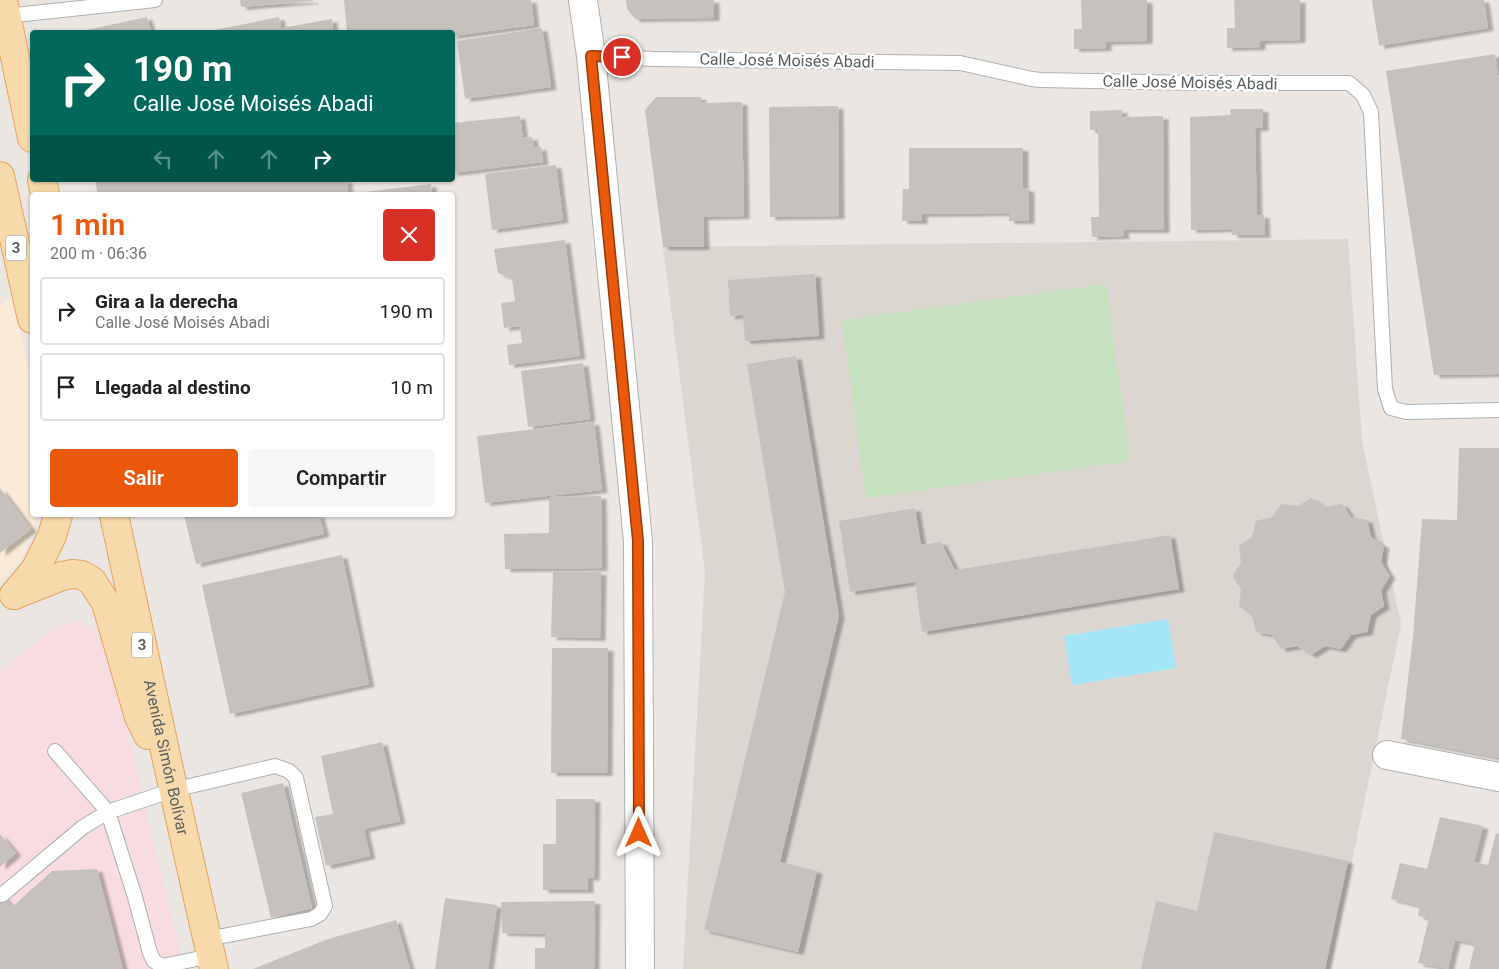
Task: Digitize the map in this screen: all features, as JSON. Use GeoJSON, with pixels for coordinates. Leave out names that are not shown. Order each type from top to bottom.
{"type":"FeatureCollection","features":[{"type":"Feature","properties":{"kind":"main road"},"geometry":{"type":"LineString","coordinates":[[5,8],[30,128]]}},
{"type":"Feature","properties":{"kind":"main road","name":"3"},"geometry":{"type":"LineString","coordinates":[[0,176],[30,311]]}},
{"type":"Feature","properties":{"kind":"main road"},"geometry":{"type":"LineString","coordinates":[[7,601],[35,570],[52,536],[57,517]]}},
{"type":"Feature","properties":{"kind":"main road","name":"Avenida Simón Bolívar"},"geometry":{"type":"LineString","coordinates":[[114,517],[210,955]]}},
{"type":"Feature","properties":{"kind":"main road"},"geometry":{"type":"LineString","coordinates":[[7,601],[62,576],[82,575],[92,581],[106,603],[139,718],[171,782]]}},
{"type":"Feature","properties":{"kind":"street"},"geometry":{"type":"LineString","coordinates":[[583,0],[591,56],[638,541],[640,969]]}},
{"type":"Feature","properties":{"kind":"street"},"geometry":{"type":"LineString","coordinates":[[1387,755],[1499,777]]}},
{"type":"Feature","properties":{"kind":"lane"},"geometry":{"type":"LineString","coordinates":[[5,8],[155,0]]}},
{"type":"Feature","properties":{"kind":"lane","name":"Calle José Moisés Abadi"},"geometry":{"type":"LineString","coordinates":[[591,56],[654,59],[960,63],[1032,79],[1194,83],[1349,83],[1363,95],[1371,112],[1385,389],[1391,408],[1406,412],[1499,410]]}},
{"type":"Feature","properties":{"kind":"lane"},"geometry":{"type":"LineString","coordinates":[[2,895],[83,827],[108,812],[171,782],[275,766],[289,772],[296,778],[325,906],[320,914],[286,924],[210,955],[162,966],[154,961],[150,954],[135,897],[108,812],[55,751]]}},
{"type":"Feature","properties":{"kind":"shaded area"},"geometry":{"type":"Polygon","coordinates":[[[1348,239],[1362,441],[1401,624],[1330,969],[683,969],[705,572],[663,247],[1348,239]]]}},
{"type":"Feature","properties":{"kind":"shaded area"},"geometry":{"type":"Polygon","coordinates":[[[13,297],[30,379],[30,517],[37,517],[22,559],[0,582],[0,305],[13,297]]]}},
{"type":"Feature","properties":{"kind":"shaded area"},"geometry":{"type":"Polygon","coordinates":[[[82,620],[106,642],[184,969],[0,969],[0,672],[49,631],[82,620]]]}},
{"type":"Feature","properties":{"kind":"green space"},"geometry":{"type":"Polygon","coordinates":[[[1106,284],[1130,461],[866,498],[842,320],[1106,284]]]}},
{"type":"Feature","properties":{"kind":"water"},"geometry":{"type":"Polygon","coordinates":[[[1168,619],[1176,668],[1072,685],[1064,636],[1168,619]]]}},
{"type":"Feature","properties":{"kind":"building"},"geometry":{"type":"Polygon","coordinates":[[[240,0],[313,0],[313,1],[241,7],[240,0]]]}},
{"type":"Feature","properties":{"kind":"building"},"geometry":{"type":"Polygon","coordinates":[[[344,0],[531,0],[534,25],[455,36],[455,30],[347,30],[344,0]]]}},
{"type":"Feature","properties":{"kind":"building"},"geometry":{"type":"Polygon","coordinates":[[[626,0],[714,0],[714,18],[635,19],[627,9],[626,0]]]}},
{"type":"Feature","properties":{"kind":"building"},"geometry":{"type":"Polygon","coordinates":[[[1081,0],[1147,0],[1147,41],[1106,42],[1106,48],[1074,49],[1074,29],[1082,29],[1081,0]]]}},
{"type":"Feature","properties":{"kind":"building"},"geometry":{"type":"Polygon","coordinates":[[[1234,0],[1300,0],[1300,40],[1260,41],[1260,47],[1227,48],[1227,28],[1235,28],[1234,0]]]}},
{"type":"Feature","properties":{"kind":"building"},"geometry":{"type":"Polygon","coordinates":[[[1372,0],[1484,0],[1488,28],[1379,46],[1372,0]]]}},
{"type":"Feature","properties":{"kind":"building"},"geometry":{"type":"Polygon","coordinates":[[[147,17],[150,30],[86,30],[147,17]]]}},
{"type":"Feature","properties":{"kind":"building"},"geometry":{"type":"Polygon","coordinates":[[[279,17],[281,28],[332,19],[333,30],[215,30],[279,17]]]}},
{"type":"Feature","properties":{"kind":"building"},"geometry":{"type":"Polygon","coordinates":[[[542,28],[551,87],[465,99],[457,41],[542,28]]]}},
{"type":"Feature","properties":{"kind":"building"},"geometry":{"type":"Polygon","coordinates":[[[1495,54],[1499,82],[1499,374],[1434,375],[1386,71],[1495,54]]]}},
{"type":"Feature","properties":{"kind":"building"},"geometry":{"type":"Polygon","coordinates":[[[656,97],[701,97],[701,103],[742,102],[744,216],[703,217],[704,247],[663,247],[645,110],[656,97]]]}},
{"type":"Feature","properties":{"kind":"building"},"geometry":{"type":"Polygon","coordinates":[[[838,106],[839,216],[770,217],[769,107],[838,106]]]}},
{"type":"Feature","properties":{"kind":"building"},"geometry":{"type":"Polygon","coordinates":[[[1230,109],[1263,109],[1263,128],[1255,128],[1257,215],[1264,215],[1265,235],[1232,235],[1232,229],[1191,230],[1190,117],[1231,115],[1230,109]]]}},
{"type":"Feature","properties":{"kind":"building"},"geometry":{"type":"Polygon","coordinates":[[[1122,110],[1122,117],[1163,116],[1164,230],[1123,230],[1124,236],[1092,237],[1091,217],[1099,217],[1098,130],[1090,130],[1090,111],[1122,110]]]}},
{"type":"Feature","properties":{"kind":"building"},"geometry":{"type":"Polygon","coordinates":[[[520,116],[523,138],[532,137],[534,148],[541,147],[543,162],[455,173],[455,123],[520,116]]]}},
{"type":"Feature","properties":{"kind":"building"},"geometry":{"type":"Polygon","coordinates":[[[909,148],[1023,148],[1023,188],[1029,189],[1029,221],[1009,221],[1009,213],[922,214],[922,221],[902,221],[903,189],[909,189],[909,148]]]}},
{"type":"Feature","properties":{"kind":"building"},"geometry":{"type":"Polygon","coordinates":[[[556,165],[563,220],[492,230],[485,174],[556,165]]]}},
{"type":"Feature","properties":{"kind":"building"},"geometry":{"type":"Polygon","coordinates":[[[95,182],[347,182],[348,192],[97,192],[95,182]]]}},
{"type":"Feature","properties":{"kind":"building"},"geometry":{"type":"Polygon","coordinates":[[[431,184],[432,192],[365,192],[431,184]]]}},
{"type":"Feature","properties":{"kind":"building"},"geometry":{"type":"Polygon","coordinates":[[[565,240],[580,356],[509,365],[507,345],[522,343],[520,326],[504,328],[501,303],[515,301],[512,279],[498,273],[494,249],[565,240]]]}},
{"type":"Feature","properties":{"kind":"building"},"geometry":{"type":"Polygon","coordinates":[[[815,274],[819,336],[745,341],[743,315],[730,316],[728,280],[815,274]]]}},
{"type":"Feature","properties":{"kind":"building"},"geometry":{"type":"Polygon","coordinates":[[[796,356],[839,616],[780,862],[817,871],[798,952],[704,930],[785,592],[747,364],[796,356]]]}},
{"type":"Feature","properties":{"kind":"building"},"geometry":{"type":"Polygon","coordinates":[[[583,363],[590,419],[528,427],[521,371],[583,363]]]}},
{"type":"Feature","properties":{"kind":"building"},"geometry":{"type":"Polygon","coordinates":[[[594,422],[602,490],[485,503],[477,436],[594,422]]]}},
{"type":"Feature","properties":{"kind":"building"},"geometry":{"type":"Polygon","coordinates":[[[1459,448],[1499,448],[1499,758],[1401,739],[1413,636],[1422,519],[1457,520],[1459,448]]]}},
{"type":"Feature","properties":{"kind":"building"},"geometry":{"type":"Polygon","coordinates":[[[0,488],[31,529],[0,553],[0,488]]]}},
{"type":"Feature","properties":{"kind":"building"},"geometry":{"type":"Polygon","coordinates":[[[601,496],[602,568],[505,569],[504,534],[549,533],[549,497],[601,496]]]}},
{"type":"Feature","properties":{"kind":"building"},"geometry":{"type":"Polygon","coordinates":[[[1311,498],[1325,507],[1342,504],[1351,517],[1367,520],[1371,537],[1384,546],[1381,562],[1390,576],[1381,590],[1384,606],[1371,615],[1367,632],[1351,635],[1341,649],[1325,646],[1311,655],[1297,646],[1281,649],[1272,635],[1256,632],[1252,616],[1239,606],[1241,590],[1233,576],[1241,562],[1239,546],[1252,537],[1256,521],[1272,517],[1281,504],[1298,506],[1311,498]]]}},
{"type":"Feature","properties":{"kind":"building"},"geometry":{"type":"Polygon","coordinates":[[[915,508],[921,545],[941,542],[955,570],[1170,535],[1179,589],[922,632],[915,582],[850,592],[839,521],[915,508]]]}},
{"type":"Feature","properties":{"kind":"building"},"geometry":{"type":"Polygon","coordinates":[[[184,517],[320,517],[324,534],[196,564],[184,517]]]}},
{"type":"Feature","properties":{"kind":"building"},"geometry":{"type":"Polygon","coordinates":[[[342,555],[369,684],[230,714],[202,585],[342,555]]]}},
{"type":"Feature","properties":{"kind":"building"},"geometry":{"type":"Polygon","coordinates":[[[553,572],[601,572],[600,638],[551,637],[553,572]]]}},
{"type":"Feature","properties":{"kind":"building"},"geometry":{"type":"Polygon","coordinates":[[[552,648],[608,648],[607,773],[551,773],[552,648]]]}},
{"type":"Feature","properties":{"kind":"building"},"geometry":{"type":"Polygon","coordinates":[[[382,742],[400,821],[364,829],[370,856],[326,866],[315,817],[333,814],[321,756],[382,742]]]}},
{"type":"Feature","properties":{"kind":"building"},"geometry":{"type":"Polygon","coordinates":[[[283,783],[312,908],[271,918],[241,793],[283,783]]]}},
{"type":"Feature","properties":{"kind":"building"},"geometry":{"type":"Polygon","coordinates":[[[556,799],[595,799],[594,878],[588,877],[588,890],[543,890],[543,844],[556,844],[556,799]]]}},
{"type":"Feature","properties":{"kind":"building"},"geometry":{"type":"Polygon","coordinates":[[[1440,817],[1483,826],[1474,862],[1488,865],[1496,833],[1499,834],[1499,969],[1469,969],[1475,944],[1455,940],[1448,969],[1418,963],[1429,918],[1418,916],[1420,906],[1391,899],[1400,863],[1427,869],[1440,817]]]}},
{"type":"Feature","properties":{"kind":"building"},"geometry":{"type":"Polygon","coordinates":[[[1214,832],[1348,861],[1325,969],[1141,969],[1156,901],[1197,911],[1214,832]]]}},
{"type":"Feature","properties":{"kind":"building"},"geometry":{"type":"Polygon","coordinates":[[[0,834],[16,853],[0,867],[0,834]]]}},
{"type":"Feature","properties":{"kind":"building"},"geometry":{"type":"Polygon","coordinates":[[[97,869],[123,969],[0,969],[0,893],[12,907],[52,871],[97,869]]]}},
{"type":"Feature","properties":{"kind":"building"},"geometry":{"type":"Polygon","coordinates":[[[445,898],[497,905],[488,969],[435,969],[445,898]]]}},
{"type":"Feature","properties":{"kind":"building"},"geometry":{"type":"Polygon","coordinates":[[[595,901],[594,969],[535,969],[535,948],[545,948],[545,934],[502,933],[501,902],[595,901]]]}},
{"type":"Feature","properties":{"kind":"building"},"geometry":{"type":"Polygon","coordinates":[[[396,920],[410,969],[253,969],[328,939],[396,920]]]}},
{"type":"Feature","properties":{"kind":"route"},"geometry":{"type":"LineString","coordinates":[[622,57],[591,56],[638,541],[639,833]]}}]}
